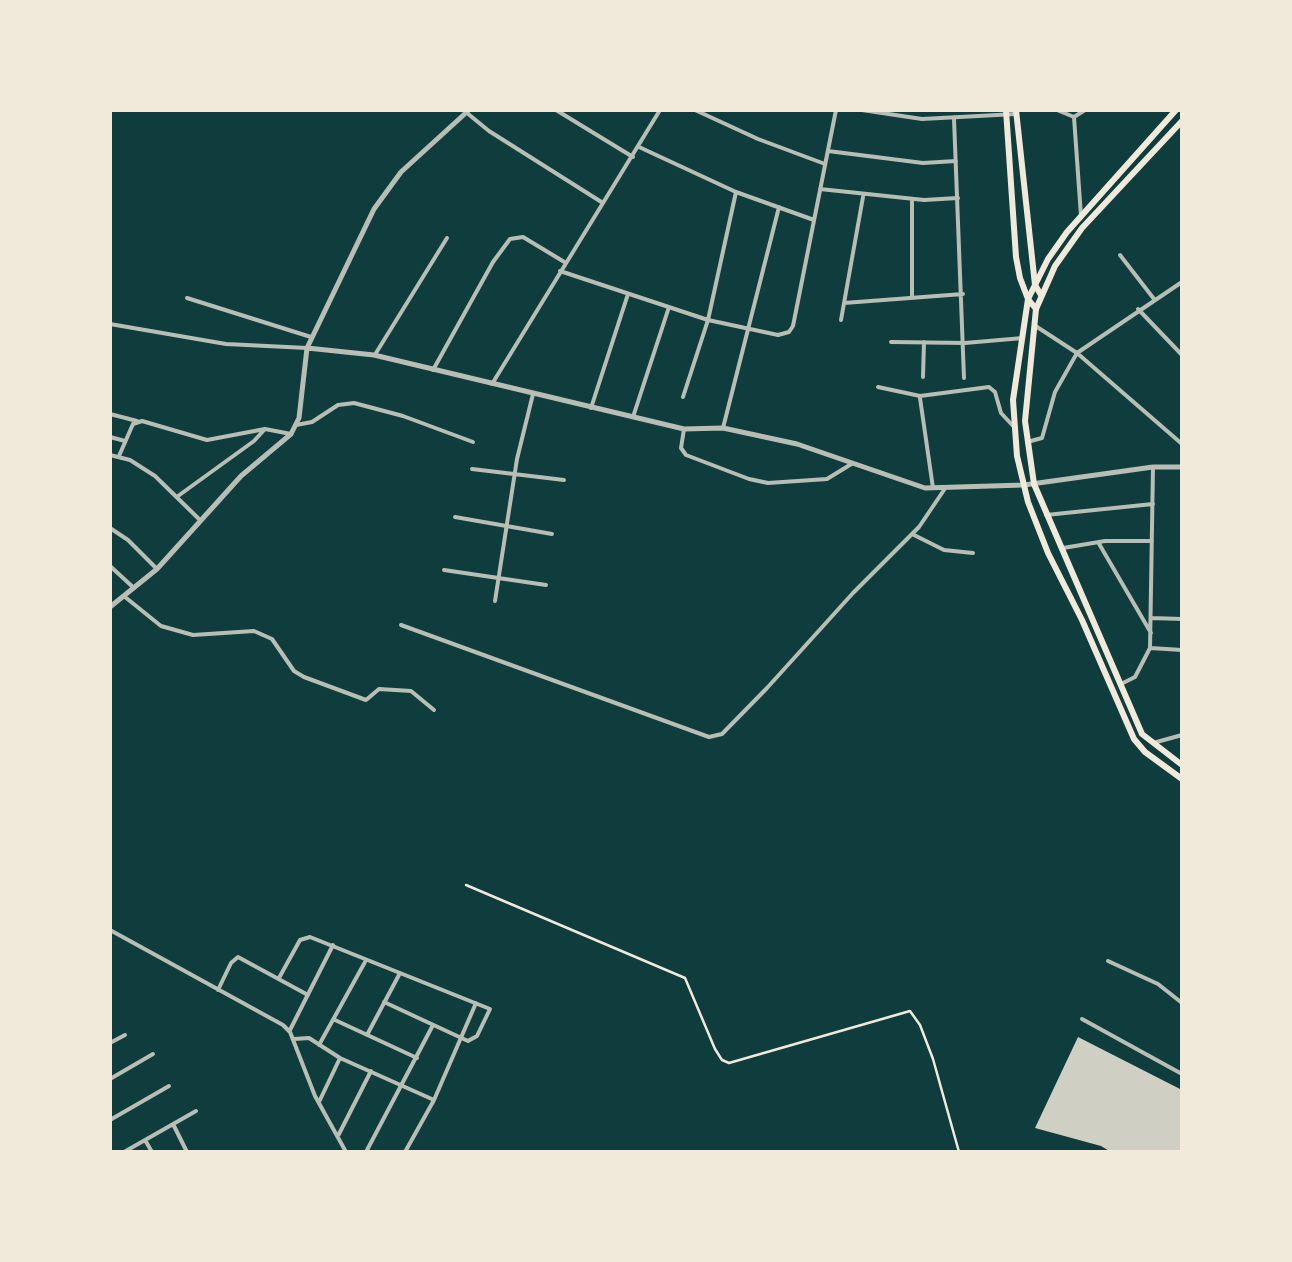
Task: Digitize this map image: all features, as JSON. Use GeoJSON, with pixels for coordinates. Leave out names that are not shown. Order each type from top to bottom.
{"type":"FeatureCollection","features":[{"type":"Feature","properties":{"kind":"main road"},"geometry":{"type":"LineString","coordinates":[[1176,110],[1048,258],[1028,299],[1013,400],[1024,485],[1048,553],[1134,740],[1182,779]]}},
{"type":"Feature","properties":{"kind":"main road"},"geometry":{"type":"LineString","coordinates":[[1016,112],[1034,285],[1041,295]]}},
{"type":"Feature","properties":{"kind":"main road"},"geometry":{"type":"LineString","coordinates":[[1006,113],[1012,224],[1020,278],[1036,309]]}},
{"type":"Feature","properties":{"kind":"main road"},"geometry":{"type":"LineString","coordinates":[[1182,121],[1082,228],[1055,266],[1036,309],[1025,421],[1034,484],[1142,734],[1182,765]]}},
{"type":"Feature","properties":{"kind":"street"},"geometry":{"type":"LineString","coordinates":[[556,110],[633,157]]}},
{"type":"Feature","properties":{"kind":"street"},"geometry":{"type":"LineString","coordinates":[[492,384],[660,110]]}},
{"type":"Feature","properties":{"kind":"street"},"geometry":{"type":"LineString","coordinates":[[695,110],[758,140],[825,164]]}},
{"type":"Feature","properties":{"kind":"street"},"geometry":{"type":"LineString","coordinates":[[560,271],[708,320],[778,335],[792,329],[836,110]]}},
{"type":"Feature","properties":{"kind":"street"},"geometry":{"type":"LineString","coordinates":[[862,110],[922,120],[1016,112]]}},
{"type":"Feature","properties":{"kind":"street"},"geometry":{"type":"LineString","coordinates":[[1057,110],[1074,116],[1085,110]]}},
{"type":"Feature","properties":{"kind":"street"},"geometry":{"type":"LineString","coordinates":[[110,607],[157,569],[242,476],[291,434],[311,337],[387,188],[468,111],[489,131],[603,204]]}},
{"type":"Feature","properties":{"kind":"street"},"geometry":{"type":"LineString","coordinates":[[1074,116],[1082,216]]}},
{"type":"Feature","properties":{"kind":"street"},"geometry":{"type":"LineString","coordinates":[[954,119],[964,378]]}},
{"type":"Feature","properties":{"kind":"street"},"geometry":{"type":"LineString","coordinates":[[639,148],[736,192],[814,220]]}},
{"type":"Feature","properties":{"kind":"street"},"geometry":{"type":"LineString","coordinates":[[828,151],[923,162],[956,161]]}},
{"type":"Feature","properties":{"kind":"street"},"geometry":{"type":"LineString","coordinates":[[820,188],[912,199],[958,198]]}},
{"type":"Feature","properties":{"kind":"street"},"geometry":{"type":"LineString","coordinates":[[683,397],[708,320],[736,192]]}},
{"type":"Feature","properties":{"kind":"street"},"geometry":{"type":"LineString","coordinates":[[841,320],[863,195]]}},
{"type":"Feature","properties":{"kind":"street"},"geometry":{"type":"LineString","coordinates":[[912,199],[912,298]]}},
{"type":"Feature","properties":{"kind":"street"},"geometry":{"type":"LineString","coordinates":[[723,428],[779,208]]}},
{"type":"Feature","properties":{"kind":"street"},"geometry":{"type":"LineString","coordinates":[[433,370],[493,262],[510,239],[523,237],[566,263]]}},
{"type":"Feature","properties":{"kind":"street"},"geometry":{"type":"LineString","coordinates":[[374,355],[447,238]]}},
{"type":"Feature","properties":{"kind":"street"},"geometry":{"type":"LineString","coordinates":[[1120,255],[1154,299]]}},
{"type":"Feature","properties":{"kind":"street"},"geometry":{"type":"LineString","coordinates":[[1027,442],[1042,438],[1056,392],[1077,354],[1182,282]]}},
{"type":"Feature","properties":{"kind":"street"},"geometry":{"type":"LineString","coordinates":[[592,408],[628,294]]}},
{"type":"Feature","properties":{"kind":"street"},"geometry":{"type":"LineString","coordinates":[[844,303],[963,294]]}},
{"type":"Feature","properties":{"kind":"street"},"geometry":{"type":"LineString","coordinates":[[187,298],[311,337]]}},
{"type":"Feature","properties":{"kind":"street"},"geometry":{"type":"LineString","coordinates":[[633,418],[669,307]]}},
{"type":"Feature","properties":{"kind":"street"},"geometry":{"type":"LineString","coordinates":[[1138,309],[1182,356]]}},
{"type":"Feature","properties":{"kind":"street"},"geometry":{"type":"LineString","coordinates":[[110,324],[226,344],[374,355],[633,418],[684,428],[723,428],[797,444],[933,488],[1024,485],[1153,467],[1182,467]]}},
{"type":"Feature","properties":{"kind":"street"},"geometry":{"type":"LineString","coordinates":[[1033,325],[1077,354],[1182,444]]}},
{"type":"Feature","properties":{"kind":"street"},"geometry":{"type":"LineString","coordinates":[[891,342],[965,343],[1023,338]]}},
{"type":"Feature","properties":{"kind":"street"},"geometry":{"type":"LineString","coordinates":[[924,342],[924,377]]}},
{"type":"Feature","properties":{"kind":"street"},"geometry":{"type":"LineString","coordinates":[[878,386],[920,396],[989,387],[1001,413],[1015,428]]}},
{"type":"Feature","properties":{"kind":"street"},"geometry":{"type":"LineString","coordinates":[[495,601],[514,473],[533,394]]}},
{"type":"Feature","properties":{"kind":"street"},"geometry":{"type":"LineString","coordinates":[[920,396],[933,488]]}},
{"type":"Feature","properties":{"kind":"street"},"geometry":{"type":"LineString","coordinates":[[296,424],[312,422],[338,405],[354,404],[402,416],[472,442]]}},
{"type":"Feature","properties":{"kind":"street"},"geometry":{"type":"LineString","coordinates":[[110,414],[157,423],[207,440],[265,429],[291,434]]}},
{"type":"Feature","properties":{"kind":"street"},"geometry":{"type":"LineString","coordinates":[[119,456],[137,421]]}},
{"type":"Feature","properties":{"kind":"street"},"geometry":{"type":"LineString","coordinates":[[684,428],[682,452],[749,479],[826,479],[854,463]]}},
{"type":"Feature","properties":{"kind":"street"},"geometry":{"type":"LineString","coordinates":[[178,496],[265,429]]}},
{"type":"Feature","properties":{"kind":"street"},"geometry":{"type":"LineString","coordinates":[[110,437],[125,441]]}},
{"type":"Feature","properties":{"kind":"street"},"geometry":{"type":"LineString","coordinates":[[110,454],[144,468],[200,520]]}},
{"type":"Feature","properties":{"kind":"street"},"geometry":{"type":"LineString","coordinates":[[1121,684],[1135,677],[1150,648],[1153,467]]}},
{"type":"Feature","properties":{"kind":"street"},"geometry":{"type":"LineString","coordinates":[[472,469],[564,480]]}},
{"type":"Feature","properties":{"kind":"street"},"geometry":{"type":"LineString","coordinates":[[400,625],[709,737],[722,734],[912,534],[934,509],[946,487]]}},
{"type":"Feature","properties":{"kind":"street"},"geometry":{"type":"LineString","coordinates":[[1046,515],[1153,504]]}},
{"type":"Feature","properties":{"kind":"street"},"geometry":{"type":"LineString","coordinates":[[454,517],[552,534]]}},
{"type":"Feature","properties":{"kind":"street"},"geometry":{"type":"LineString","coordinates":[[110,528],[157,569]]}},
{"type":"Feature","properties":{"kind":"street"},"geometry":{"type":"LineString","coordinates":[[912,534],[944,550],[973,554]]}},
{"type":"Feature","properties":{"kind":"street"},"geometry":{"type":"LineString","coordinates":[[1061,548],[1098,542],[1152,541]]}},
{"type":"Feature","properties":{"kind":"street"},"geometry":{"type":"LineString","coordinates":[[1098,542],[1151,633]]}},
{"type":"Feature","properties":{"kind":"street"},"geometry":{"type":"LineString","coordinates":[[110,566],[134,588]]}},
{"type":"Feature","properties":{"kind":"street"},"geometry":{"type":"LineString","coordinates":[[444,570],[546,585]]}},
{"type":"Feature","properties":{"kind":"street"},"geometry":{"type":"LineString","coordinates":[[124,596],[161,626],[192,635],[254,631],[272,638],[294,671],[304,676],[366,700],[379,689],[410,692],[434,710]]}},
{"type":"Feature","properties":{"kind":"street"},"geometry":{"type":"LineString","coordinates":[[1152,618],[1182,619]]}},
{"type":"Feature","properties":{"kind":"street"},"geometry":{"type":"LineString","coordinates":[[1150,648],[1182,650]]}},
{"type":"Feature","properties":{"kind":"street"},"geometry":{"type":"LineString","coordinates":[[1153,744],[1182,735]]}},
{"type":"Feature","properties":{"kind":"street"},"geometry":{"type":"LineString","coordinates":[[110,930],[290,1032],[299,1061],[346,1152]]}},
{"type":"Feature","properties":{"kind":"street"},"geometry":{"type":"LineString","coordinates":[[279,978],[304,937],[490,1009],[477,1036],[468,1040],[384,1002]]}},
{"type":"Feature","properties":{"kind":"street"},"geometry":{"type":"LineString","coordinates":[[290,1032],[332,945]]}},
{"type":"Feature","properties":{"kind":"street"},"geometry":{"type":"LineString","coordinates":[[218,990],[238,957],[308,994]]}},
{"type":"Feature","properties":{"kind":"street"},"geometry":{"type":"LineString","coordinates":[[319,1045],[366,960]]}},
{"type":"Feature","properties":{"kind":"street"},"geometry":{"type":"LineString","coordinates":[[1108,960],[1158,984],[1182,1003]]}},
{"type":"Feature","properties":{"kind":"street"},"geometry":{"type":"LineString","coordinates":[[367,1035],[400,974]]}},
{"type":"Feature","properties":{"kind":"street"},"geometry":{"type":"LineString","coordinates":[[404,1152],[434,1100],[476,1003]]}},
{"type":"Feature","properties":{"kind":"street"},"geometry":{"type":"LineString","coordinates":[[334,1019],[417,1058]]}},
{"type":"Feature","properties":{"kind":"street"},"geometry":{"type":"LineString","coordinates":[[1082,1019],[1182,1074]]}},
{"type":"Feature","properties":{"kind":"street"},"geometry":{"type":"LineString","coordinates":[[366,1152],[433,1025]]}},
{"type":"Feature","properties":{"kind":"street"},"geometry":{"type":"LineString","coordinates":[[110,1043],[125,1035]]}},
{"type":"Feature","properties":{"kind":"street"},"geometry":{"type":"LineString","coordinates":[[293,1039],[303,1037],[434,1100]]}},
{"type":"Feature","properties":{"kind":"street"},"geometry":{"type":"LineString","coordinates":[[110,1079],[153,1054]]}},
{"type":"Feature","properties":{"kind":"street"},"geometry":{"type":"LineString","coordinates":[[319,1102],[340,1058]]}},
{"type":"Feature","properties":{"kind":"street"},"geometry":{"type":"LineString","coordinates":[[338,1136],[371,1072]]}},
{"type":"Feature","properties":{"kind":"street"},"geometry":{"type":"LineString","coordinates":[[110,1120],[168,1086]]}},
{"type":"Feature","properties":{"kind":"street"},"geometry":{"type":"LineString","coordinates":[[124,1152],[196,1111]]}},
{"type":"Feature","properties":{"kind":"street"},"geometry":{"type":"LineString","coordinates":[[173,1124],[187,1152]]}},
{"type":"Feature","properties":{"kind":"street"},"geometry":{"type":"LineString","coordinates":[[145,1140],[152,1152]]}},
{"type":"Feature","properties":{"kind":"path"},"geometry":{"type":"LineString","coordinates":[[466,885],[685,978],[715,1049],[729,1064],[910,1011],[933,1059],[959,1152]]}},
{"type":"Feature","properties":{"kind":"building"},"geometry":{"type":"Polygon","coordinates":[[[1078,1037],[1182,1090],[1182,1152],[1111,1152],[1035,1128],[1078,1037]]]}}]}
